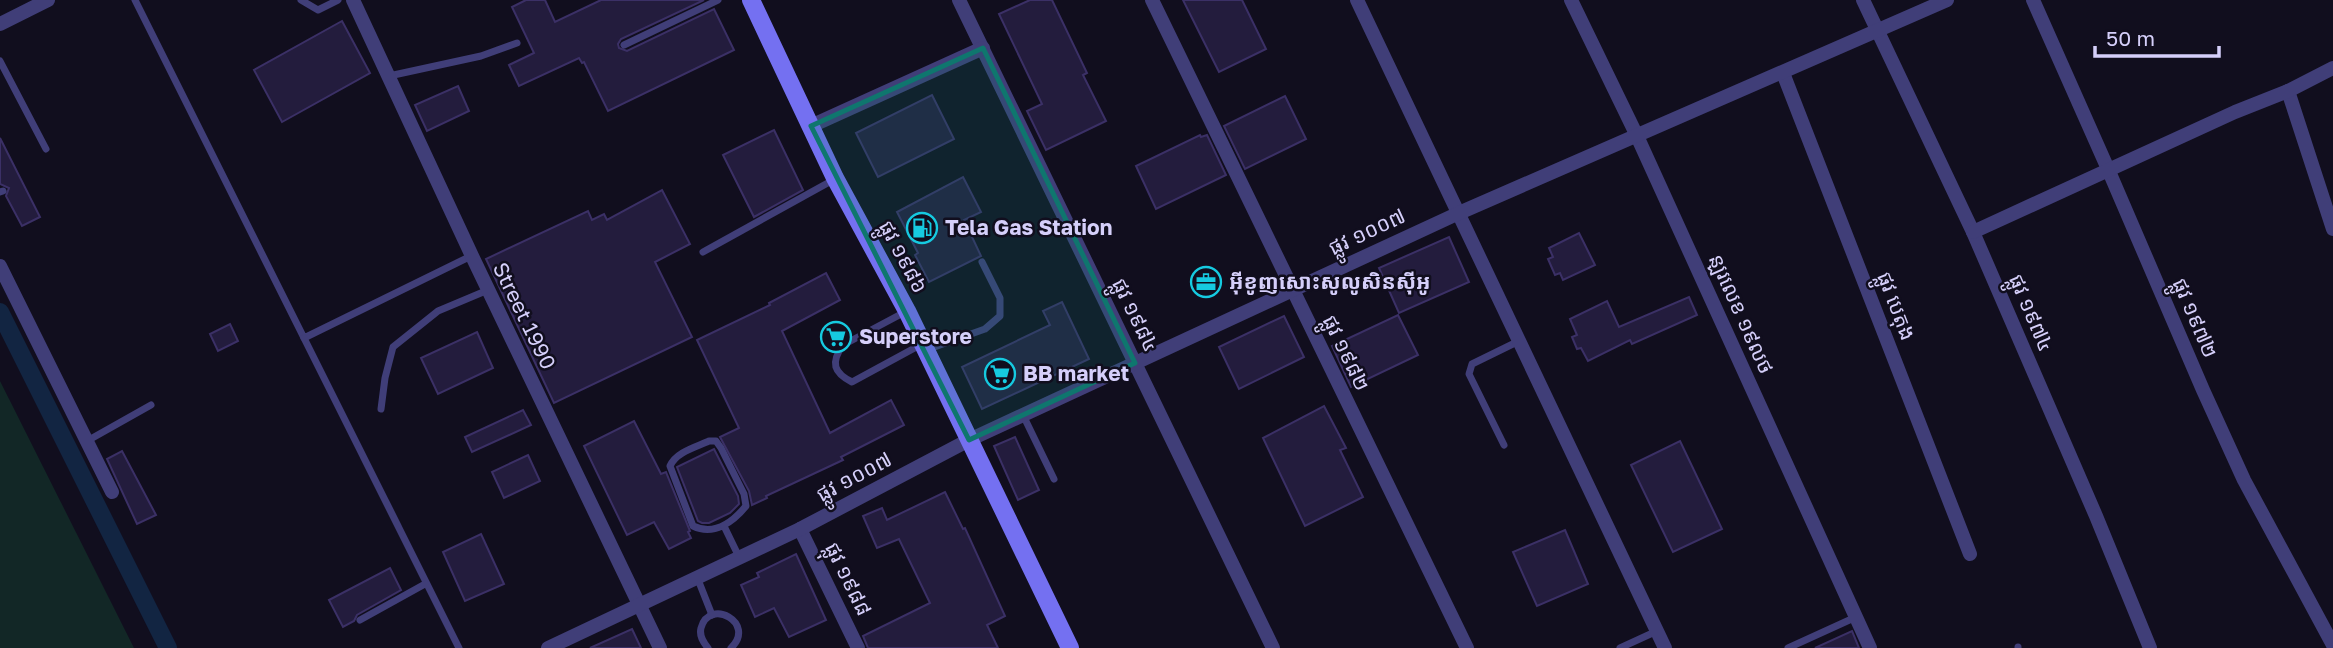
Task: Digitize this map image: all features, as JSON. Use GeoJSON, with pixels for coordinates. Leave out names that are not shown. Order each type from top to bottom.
{"type":"FeatureCollection","features":[{"type":"Feature","properties":{"kind":"main road","name":"ផ្លូវ ១៩៨៦"},"geometry":{"type":"LineString","coordinates":[[751,0],[835,178],[906,311],[1070,648]]}},
{"type":"Feature","properties":{"kind":"street","name":"Street 1990"},"geometry":{"type":"LineString","coordinates":[[353,0],[488,290],[660,648]]}},
{"type":"Feature","properties":{"kind":"street","name":"ផ្លូវ ១៩៨៤"},"geometry":{"type":"LineString","coordinates":[[960,0],[1273,648]]}},
{"type":"Feature","properties":{"kind":"street","name":"ផ្លូវ ១៩៨២"},"geometry":{"type":"LineString","coordinates":[[1152,0],[1467,648]]}},
{"type":"Feature","properties":{"kind":"street"},"geometry":{"type":"LineString","coordinates":[[1357,0],[1665,648]]}},
{"type":"Feature","properties":{"kind":"street","name":"ន្ឡរលេខ ១៩លថ"},"geometry":{"type":"LineString","coordinates":[[1571,0],[1637,136],[1870,648]]}},
{"type":"Feature","properties":{"kind":"street","name":"ផ្លូវ ១៩៧៤"},"geometry":{"type":"LineString","coordinates":[[1863,0],[1973,232],[2107,541],[2150,648]]}},
{"type":"Feature","properties":{"kind":"street","name":"ផ្លូវ ១០០៧"},"geometry":{"type":"LineString","coordinates":[[548,648],[800,529],[969,440],[1292,290],[1459,213],[1947,0]]}},
{"type":"Feature","properties":{"kind":"street","name":"ផ្លូវ ១៩៧២"},"geometry":{"type":"LineString","coordinates":[[2033,0],[2244,480],[2333,645]]}},
{"type":"Feature","properties":{"kind":"street"},"geometry":{"type":"LineString","coordinates":[[0,24],[44,1]]}},
{"type":"Feature","properties":{"kind":"street"},"geometry":{"type":"LineString","coordinates":[[811,126],[983,48]]}},
{"type":"Feature","properties":{"kind":"street"},"geometry":{"type":"LineString","coordinates":[[1973,232],[2108,169],[2288,91],[2333,68]]}},
{"type":"Feature","properties":{"kind":"street","name":"ផ្លូវ បេតុង"},"geometry":{"type":"LineString","coordinates":[[1783,73],[1970,554]]}},
{"type":"Feature","properties":{"kind":"street"},"geometry":{"type":"LineString","coordinates":[[2288,91],[2333,229]]}},
{"type":"Feature","properties":{"kind":"street"},"geometry":{"type":"LineString","coordinates":[[0,266],[112,492]]}},
{"type":"Feature","properties":{"kind":"street","name":"ផ្លុវ ១៩៨៨"},"geometry":{"type":"LineString","coordinates":[[800,529],[858,648]]}},
{"type":"Feature","properties":{"kind":"lane"},"geometry":{"type":"LineString","coordinates":[[135,0],[459,648]]}},
{"type":"Feature","properties":{"kind":"lane"},"geometry":{"type":"LineString","coordinates":[[301,0],[318,10],[338,0]]}},
{"type":"Feature","properties":{"kind":"lane"},"geometry":{"type":"LineString","coordinates":[[624,45],[718,0]]}},
{"type":"Feature","properties":{"kind":"lane"},"geometry":{"type":"LineString","coordinates":[[389,76],[481,56],[517,43]]}},
{"type":"Feature","properties":{"kind":"lane"},"geometry":{"type":"LineString","coordinates":[[0,61],[47,149]]}},
{"type":"Feature","properties":{"kind":"lane"},"geometry":{"type":"LineString","coordinates":[[703,252],[835,178]]}},
{"type":"Feature","properties":{"kind":"lane"},"geometry":{"type":"LineString","coordinates":[[304,338],[472,256]]}},
{"type":"Feature","properties":{"kind":"lane"},"geometry":{"type":"LineString","coordinates":[[906,311],[843,345],[835,364],[840,376],[852,382],[924,347],[985,329],[1000,316],[1000,298],[982,262]]}},
{"type":"Feature","properties":{"kind":"lane"},"geometry":{"type":"LineString","coordinates":[[381,409],[393,347],[438,311],[488,290]]}},
{"type":"Feature","properties":{"kind":"lane"},"geometry":{"type":"LineString","coordinates":[[1504,445],[1469,369],[1472,364],[1520,341]]}},
{"type":"Feature","properties":{"kind":"lane"},"geometry":{"type":"LineString","coordinates":[[86,441],[151,405]]}},
{"type":"Feature","properties":{"kind":"lane"},"geometry":{"type":"LineString","coordinates":[[1023,415],[1054,479]]}},
{"type":"Feature","properties":{"kind":"lane"},"geometry":{"type":"LineString","coordinates":[[709,441],[716,441],[721,448],[744,494],[746,506],[724,526],[701,529],[693,526],[670,466],[673,460],[684,452],[709,441]]}},
{"type":"Feature","properties":{"kind":"lane"},"geometry":{"type":"LineString","coordinates":[[724,526],[739,557]]}},
{"type":"Feature","properties":{"kind":"lane"},"geometry":{"type":"LineString","coordinates":[[696,577],[712,615]]}},
{"type":"Feature","properties":{"kind":"lane"},"geometry":{"type":"LineString","coordinates":[[360,620],[425,584]]}},
{"type":"Feature","properties":{"kind":"lane"},"geometry":{"type":"LineString","coordinates":[[708,648],[703,642],[701,629],[712,615],[724,614],[735,621],[739,633],[731,648]]}},
{"type":"Feature","properties":{"kind":"lane"},"geometry":{"type":"LineString","coordinates":[[1788,648],[1856,617]]}},
{"type":"Feature","properties":{"kind":"lane"},"geometry":{"type":"LineString","coordinates":[[1620,648],[1657,631]]}},
{"type":"Feature","properties":{"kind":"highlighted area"},"geometry":{"type":"Polygon","coordinates":[[[983,48],[1135,363],[969,440],[811,126],[983,48]]]}},
{"type":"Feature","properties":{"kind":"green space"},"geometry":{"type":"Polygon","coordinates":[[[0,381],[134,648],[0,648],[0,381]]]}},
{"type":"Feature","properties":{"kind":"building"},"geometry":{"type":"Polygon","coordinates":[[[526,0],[545,0],[555,22],[601,0],[704,0],[621,39],[619,48],[627,51],[714,9],[734,50],[608,111],[584,62],[579,58],[519,86],[509,65],[534,53],[512,7],[526,0]]]}},
{"type":"Feature","properties":{"kind":"building"},"geometry":{"type":"Polygon","coordinates":[[[1030,0],[1052,0],[1087,73],[1083,75],[1106,121],[1046,150],[1027,111],[1042,104],[999,14],[1030,0]]]}},
{"type":"Feature","properties":{"kind":"building"},"geometry":{"type":"Polygon","coordinates":[[[1183,0],[1242,0],[1266,49],[1219,72],[1183,0]]]}},
{"type":"Feature","properties":{"kind":"building"},"geometry":{"type":"Polygon","coordinates":[[[342,21],[370,73],[282,122],[254,70],[342,21]]]}},
{"type":"Feature","properties":{"kind":"building"},"geometry":{"type":"Polygon","coordinates":[[[458,86],[469,111],[427,131],[415,105],[458,86]]]}},
{"type":"Feature","properties":{"kind":"building"},"geometry":{"type":"Polygon","coordinates":[[[932,95],[954,139],[878,177],[856,133],[932,95]]]}},
{"type":"Feature","properties":{"kind":"building"},"geometry":{"type":"Polygon","coordinates":[[[1285,96],[1306,139],[1245,169],[1224,126],[1285,96]]]}},
{"type":"Feature","properties":{"kind":"building"},"geometry":{"type":"Polygon","coordinates":[[[774,130],[803,190],[754,217],[723,155],[774,130]]]}},
{"type":"Feature","properties":{"kind":"building"},"geometry":{"type":"Polygon","coordinates":[[[1200,135],[1207,135],[1226,175],[1156,209],[1136,166],[1200,135]]]}},
{"type":"Feature","properties":{"kind":"building"},"geometry":{"type":"Polygon","coordinates":[[[0,138],[40,217],[22,226],[6,196],[9,188],[0,184],[0,138]]]}},
{"type":"Feature","properties":{"kind":"building"},"geometry":{"type":"Polygon","coordinates":[[[963,177],[981,212],[964,220],[981,256],[929,282],[897,212],[963,177]]]}},
{"type":"Feature","properties":{"kind":"building"},"geometry":{"type":"Polygon","coordinates":[[[662,190],[690,244],[655,262],[692,337],[554,403],[486,259],[588,211],[592,220],[604,214],[607,220],[662,190]]]}},
{"type":"Feature","properties":{"kind":"building"},"geometry":{"type":"Polygon","coordinates":[[[1579,233],[1595,265],[1563,280],[1560,273],[1555,275],[1548,259],[1553,257],[1549,248],[1579,233]]]}},
{"type":"Feature","properties":{"kind":"building"},"geometry":{"type":"Polygon","coordinates":[[[1449,237],[1469,282],[1399,313],[1379,268],[1449,237]]]}},
{"type":"Feature","properties":{"kind":"building"},"geometry":{"type":"Polygon","coordinates":[[[826,273],[840,300],[782,331],[830,433],[891,400],[904,425],[841,457],[843,460],[752,505],[749,491],[720,437],[739,428],[697,340],[770,305],[769,303],[826,273]]]}},
{"type":"Feature","properties":{"kind":"building"},"geometry":{"type":"Polygon","coordinates":[[[1689,297],[1697,315],[1632,344],[1630,340],[1588,361],[1581,348],[1577,349],[1572,337],[1577,335],[1570,319],[1607,301],[1619,327],[1689,297]]]}},
{"type":"Feature","properties":{"kind":"building"},"geometry":{"type":"Polygon","coordinates":[[[1062,302],[1089,359],[982,409],[962,367],[1050,325],[1043,311],[1062,302]]]}},
{"type":"Feature","properties":{"kind":"building"},"geometry":{"type":"Polygon","coordinates":[[[1398,315],[1418,355],[1351,387],[1332,346],[1398,315]]]}},
{"type":"Feature","properties":{"kind":"building"},"geometry":{"type":"Polygon","coordinates":[[[1284,316],[1304,357],[1239,389],[1219,347],[1284,316]]]}},
{"type":"Feature","properties":{"kind":"building"},"geometry":{"type":"Polygon","coordinates":[[[230,324],[238,341],[218,351],[210,334],[230,324]]]}},
{"type":"Feature","properties":{"kind":"building"},"geometry":{"type":"Polygon","coordinates":[[[477,332],[493,368],[438,394],[421,358],[477,332]]]}},
{"type":"Feature","properties":{"kind":"building"},"geometry":{"type":"Polygon","coordinates":[[[1324,406],[1346,448],[1340,450],[1363,497],[1305,526],[1263,438],[1324,406]]]}},
{"type":"Feature","properties":{"kind":"building"},"geometry":{"type":"Polygon","coordinates":[[[523,410],[531,425],[472,452],[465,437],[523,410]]]}},
{"type":"Feature","properties":{"kind":"building"},"geometry":{"type":"Polygon","coordinates":[[[634,421],[661,474],[666,472],[690,531],[688,532],[691,538],[669,549],[654,522],[627,535],[584,446],[634,421]]]}},
{"type":"Feature","properties":{"kind":"building"},"geometry":{"type":"Polygon","coordinates":[[[1015,437],[1039,490],[1018,500],[994,446],[1015,437]]]}},
{"type":"Feature","properties":{"kind":"building"},"geometry":{"type":"Polygon","coordinates":[[[1680,441],[1722,529],[1673,552],[1631,465],[1680,441]]]}},
{"type":"Feature","properties":{"kind":"building"},"geometry":{"type":"Polygon","coordinates":[[[714,449],[738,496],[739,504],[730,513],[709,523],[702,523],[698,521],[677,467],[714,449]]]}},
{"type":"Feature","properties":{"kind":"building"},"geometry":{"type":"Polygon","coordinates":[[[122,451],[156,515],[137,524],[107,459],[122,451]]]}},
{"type":"Feature","properties":{"kind":"building"},"geometry":{"type":"Polygon","coordinates":[[[528,455],[540,481],[504,498],[492,472],[528,455]]]}},
{"type":"Feature","properties":{"kind":"building"},"geometry":{"type":"Polygon","coordinates":[[[945,492],[963,529],[965,528],[1005,616],[987,625],[998,648],[868,648],[863,636],[930,603],[899,539],[877,548],[863,516],[882,508],[887,520],[945,492]]]}},
{"type":"Feature","properties":{"kind":"building"},"geometry":{"type":"Polygon","coordinates":[[[1565,530],[1588,584],[1537,606],[1513,552],[1565,530]]]}},
{"type":"Feature","properties":{"kind":"building"},"geometry":{"type":"Polygon","coordinates":[[[481,534],[504,584],[465,601],[443,552],[481,534]]]}},
{"type":"Feature","properties":{"kind":"building"},"geometry":{"type":"Polygon","coordinates":[[[796,554],[826,620],[789,637],[774,608],[755,617],[741,585],[759,577],[757,573],[796,554]]]}},
{"type":"Feature","properties":{"kind":"building"},"geometry":{"type":"Polygon","coordinates":[[[390,568],[401,590],[357,615],[354,621],[343,627],[329,600],[390,568]]]}},
{"type":"Feature","properties":{"kind":"building"},"geometry":{"type":"Polygon","coordinates":[[[632,629],[641,648],[590,648],[632,629]]]}},
{"type":"Feature","properties":{"kind":"building"},"geometry":{"type":"Polygon","coordinates":[[[1852,631],[1859,648],[1815,648],[1852,631]]]}},
{"type":"Feature","properties":{"kind":"waterway"},"geometry":{"type":"LineString","coordinates":[[0,312],[168,648]]}},
{"type":"Feature","properties":{"kind":"place","name":"Tela Gas Station"},"geometry":{"type":"Point","coordinates":[922,228]}},
{"type":"Feature","properties":{"kind":"place","name":"អ៊ីខូញសោះសូលូសិនស៊ីអូ"},"geometry":{"type":"Point","coordinates":[1206,282]}},
{"type":"Feature","properties":{"kind":"place","name":"Superstore"},"geometry":{"type":"Point","coordinates":[836,337]}},
{"type":"Feature","properties":{"kind":"place","name":"BB market"},"geometry":{"type":"Point","coordinates":[1000,374]}}]}
